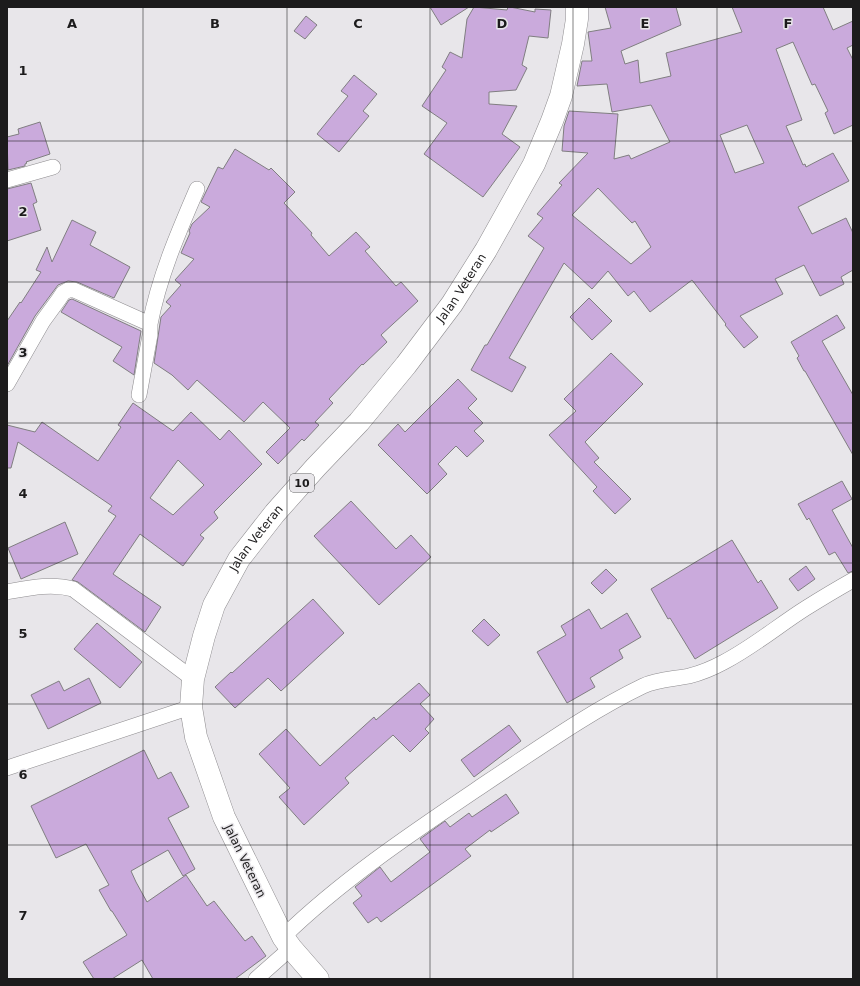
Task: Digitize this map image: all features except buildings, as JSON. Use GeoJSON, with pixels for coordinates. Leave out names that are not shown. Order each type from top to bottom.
{"type":"FeatureCollection","features":[{"type":"Feature","properties":{"kind":"highway","name":"Jalan Veteran"},"geometry":{"type":"LineString","coordinates":[[318,979],[287,942],[224,817],[196,737],[191,707],[193,679],[214,605],[239,559],[275,513],[359,422],[406,366],[452,304],[486,250],[534,164],[552,121],[561,96],[573,44],[577,19],[577,7]]}},
{"type":"Feature","properties":{"kind":"street"},"geometry":{"type":"LineString","coordinates":[[7,180],[53,167]]}},
{"type":"Feature","properties":{"kind":"street"},"geometry":{"type":"LineString","coordinates":[[139,395],[155,300],[175,238],[197,189]]}},
{"type":"Feature","properties":{"kind":"street"},"geometry":{"type":"LineString","coordinates":[[7,384],[43,321],[58,299],[68,290],[74,290],[150,324]]}},
{"type":"Feature","properties":{"kind":"street"},"geometry":{"type":"LineString","coordinates":[[256,979],[287,942],[303,918],[350,878],[535,750],[605,706],[644,685],[661,680],[689,676],[722,663],[806,608],[853,580]]}},
{"type":"Feature","properties":{"kind":"street"},"geometry":{"type":"LineString","coordinates":[[7,592],[48,586],[62,586],[73,589],[193,679]]}},
{"type":"Feature","properties":{"kind":"street"},"geometry":{"type":"LineString","coordinates":[[7,768],[191,707]]}}]}
